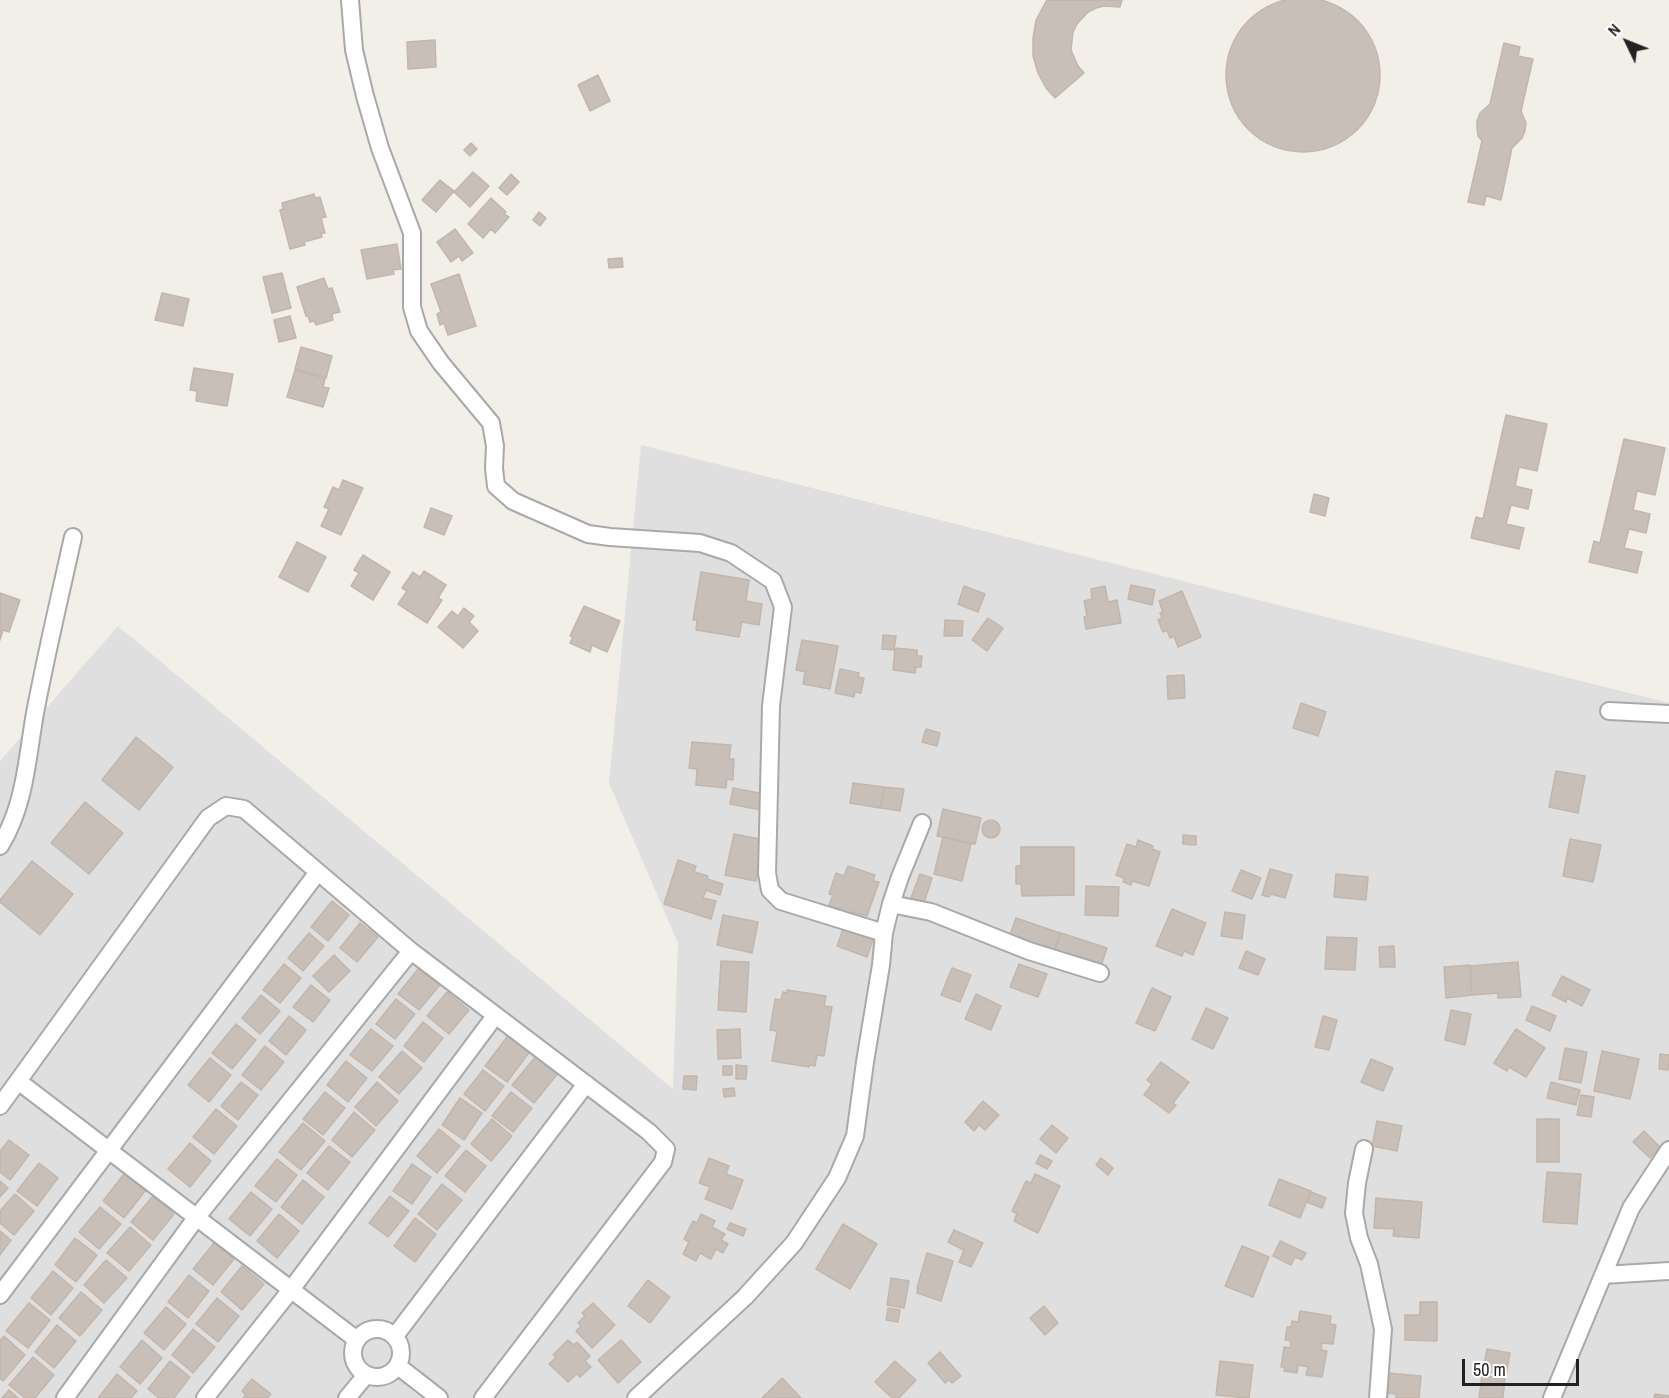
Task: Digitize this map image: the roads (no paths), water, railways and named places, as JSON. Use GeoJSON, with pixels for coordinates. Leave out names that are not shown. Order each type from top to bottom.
{"type":"FeatureCollection","features":[{"type":"Feature","properties":{"kind":"street"},"geometry":{"type":"LineString","coordinates":[[350,0],[354,50],[365,96],[380,148],[412,233],[412,307],[419,331],[441,363],[491,423],[495,446],[496,486],[513,501],[588,534],[700,543],[730,553],[773,581],[783,607],[771,706],[767,873],[770,890],[781,901],[884,933]]}},
{"type":"Feature","properties":{"kind":"street"},"geometry":{"type":"LineString","coordinates":[[0,846],[21,801],[35,713],[72,537]]}},
{"type":"Feature","properties":{"kind":"street"},"geometry":{"type":"LineString","coordinates":[[1609,711],[1669,714]]}},
{"type":"Feature","properties":{"kind":"street"},"geometry":{"type":"LineString","coordinates":[[0,1106],[208,818],[226,806],[243,809],[411,951],[586,1084],[666,1149],[663,1162],[483,1398]]}},
{"type":"Feature","properties":{"kind":"street"},"geometry":{"type":"LineString","coordinates":[[636,1398],[752,1290],[794,1243],[837,1178],[855,1136],[884,933],[900,877],[922,823]]}},
{"type":"Feature","properties":{"kind":"street"},"geometry":{"type":"LineString","coordinates":[[0,1295],[318,872]]}},
{"type":"Feature","properties":{"kind":"street"},"geometry":{"type":"LineString","coordinates":[[891,904],[931,912],[1029,951],[1100,973]]}},
{"type":"Feature","properties":{"kind":"street"},"geometry":{"type":"LineString","coordinates":[[65,1398],[196,1218],[411,951]]}},
{"type":"Feature","properties":{"kind":"street"},"geometry":{"type":"LineString","coordinates":[[204,1398],[290,1291],[495,1016]]}},
{"type":"Feature","properties":{"kind":"street"},"geometry":{"type":"LineString","coordinates":[[18,1082],[357,1341]]}},
{"type":"Feature","properties":{"kind":"street"},"geometry":{"type":"LineString","coordinates":[[395,1336],[586,1084]]}},
{"type":"Feature","properties":{"kind":"street"},"geometry":{"type":"LineString","coordinates":[[1364,1149],[1356,1183],[1354,1213],[1359,1238],[1369,1264],[1383,1329],[1378,1398]]}},
{"type":"Feature","properties":{"kind":"street"},"geometry":{"type":"LineString","coordinates":[[1552,1398],[1631,1208],[1669,1150]]}},
{"type":"Feature","properties":{"kind":"street"},"geometry":{"type":"LineString","coordinates":[[1603,1275],[1669,1271]]}},
{"type":"Feature","properties":{"kind":"street"},"geometry":{"type":"LineString","coordinates":[[375,1329],[383,1329],[395,1336],[402,1350],[398,1366],[387,1376],[380,1377],[366,1375],[359,1370],[353,1356],[357,1341],[362,1335],[375,1329]]}},
{"type":"Feature","properties":{"kind":"street"},"geometry":{"type":"LineString","coordinates":[[398,1366],[439,1398]]}},
{"type":"Feature","properties":{"kind":"street"},"geometry":{"type":"LineString","coordinates":[[347,1398],[366,1375]]}}]}
